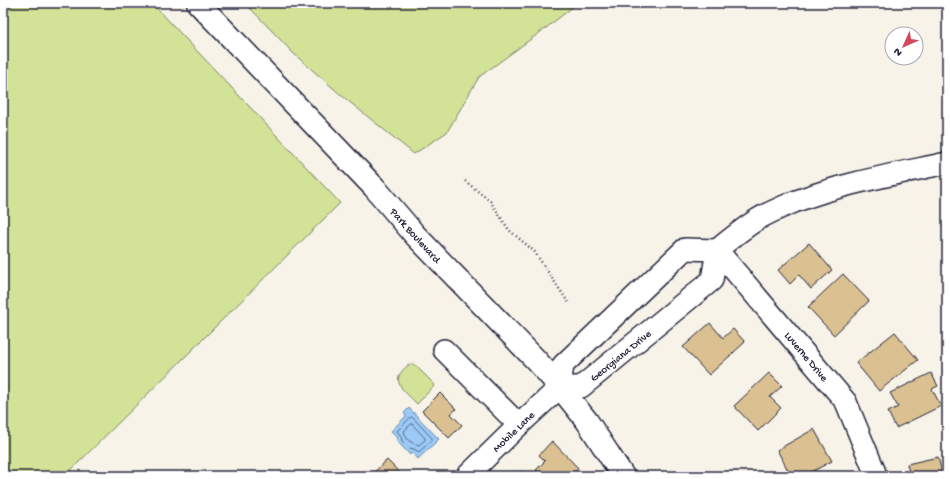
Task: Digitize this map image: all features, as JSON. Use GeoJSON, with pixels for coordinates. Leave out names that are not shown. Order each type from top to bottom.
{"type":"FeatureCollection","features":[{"type":"Feature","properties":{"kind":"main road","name":"Park Boulevard"},"geometry":{"type":"LineString","coordinates":[[198,3],[374,187],[415,235],[560,387],[587,421],[623,476]]}},
{"type":"Feature","properties":{"kind":"street"},"geometry":{"type":"LineString","coordinates":[[560,387],[563,365],[685,249],[717,250],[739,232],[760,218],[784,206],[815,194],[849,184],[947,163]]}},
{"type":"Feature","properties":{"kind":"street","name":"Georgiana Drive"},"geometry":{"type":"LineString","coordinates":[[560,387],[582,387],[712,280],[717,250]]}},
{"type":"Feature","properties":{"kind":"street","name":"Luverne Drive"},"geometry":{"type":"LineString","coordinates":[[717,250],[846,402],[876,476]]}},
{"type":"Feature","properties":{"kind":"street"},"geometry":{"type":"LineString","coordinates":[[444,350],[518,425]]}},
{"type":"Feature","properties":{"kind":"street","name":"Mobile Lane"},"geometry":{"type":"LineString","coordinates":[[467,476],[518,425],[560,387]]}},
{"type":"Feature","properties":{"kind":"path"},"geometry":{"type":"LineString","coordinates":[[465,181],[490,201],[509,230],[534,251],[568,302]]}},
{"type":"Feature","properties":{"kind":"shaded area"},"geometry":{"type":"Polygon","coordinates":[[[3,3],[15,3],[3,16],[3,3]]]}},
{"type":"Feature","properties":{"kind":"green space"},"geometry":{"type":"Polygon","coordinates":[[[15,3],[152,3],[340,203],[65,476],[3,476],[3,16],[15,3]]]}},
{"type":"Feature","properties":{"kind":"green space"},"geometry":{"type":"Polygon","coordinates":[[[246,3],[578,3],[479,77],[447,132],[414,154],[341,95],[294,54],[246,3]]]}},
{"type":"Feature","properties":{"kind":"green space"},"geometry":{"type":"Polygon","coordinates":[[[414,364],[435,385],[417,404],[405,392],[399,384],[398,379],[405,368],[414,364]]]}},
{"type":"Feature","properties":{"kind":"water"},"geometry":{"type":"Polygon","coordinates":[[[409,408],[439,439],[418,459],[412,452],[410,455],[396,440],[398,438],[391,431],[406,416],[404,413],[409,408]]]}},
{"type":"Feature","properties":{"kind":"building"},"geometry":{"type":"Polygon","coordinates":[[[809,243],[832,270],[811,289],[799,275],[790,284],[778,270],[809,243]]]}},
{"type":"Feature","properties":{"kind":"building"},"geometry":{"type":"Polygon","coordinates":[[[843,274],[869,301],[834,335],[808,307],[843,274]]]}},
{"type":"Feature","properties":{"kind":"building"},"geometry":{"type":"Polygon","coordinates":[[[710,323],[723,338],[733,329],[745,342],[709,375],[683,347],[710,323]]]}},
{"type":"Feature","properties":{"kind":"building"},"geometry":{"type":"Polygon","coordinates":[[[895,332],[918,360],[879,391],[856,363],[895,332]]]}},
{"type":"Feature","properties":{"kind":"building"},"geometry":{"type":"Polygon","coordinates":[[[769,373],[782,386],[770,397],[781,408],[758,431],[734,406],[769,373]]]}},
{"type":"Feature","properties":{"kind":"building"},"geometry":{"type":"Polygon","coordinates":[[[931,373],[938,386],[932,389],[941,406],[896,428],[888,412],[898,407],[890,393],[931,373]]]}},
{"type":"Feature","properties":{"kind":"building"},"geometry":{"type":"Polygon","coordinates":[[[440,393],[456,409],[451,414],[462,425],[449,438],[422,411],[440,393]]]}},
{"type":"Feature","properties":{"kind":"building"},"geometry":{"type":"Polygon","coordinates":[[[814,429],[832,461],[804,476],[791,476],[777,450],[814,429]]]}},
{"type":"Feature","properties":{"kind":"building"},"geometry":{"type":"Polygon","coordinates":[[[552,441],[578,468],[570,476],[542,476],[536,470],[545,461],[539,455],[552,441]]]}},
{"type":"Feature","properties":{"kind":"building"},"geometry":{"type":"Polygon","coordinates":[[[938,457],[943,476],[910,476],[907,464],[938,457]]]}},
{"type":"Feature","properties":{"kind":"building"},"geometry":{"type":"Polygon","coordinates":[[[387,460],[403,476],[370,476],[387,460]]]}},
{"type":"Feature","properties":{"kind":"building"},"geometry":{"type":"Polygon","coordinates":[[[520,471],[526,476],[515,476],[520,471]]]}}]}
